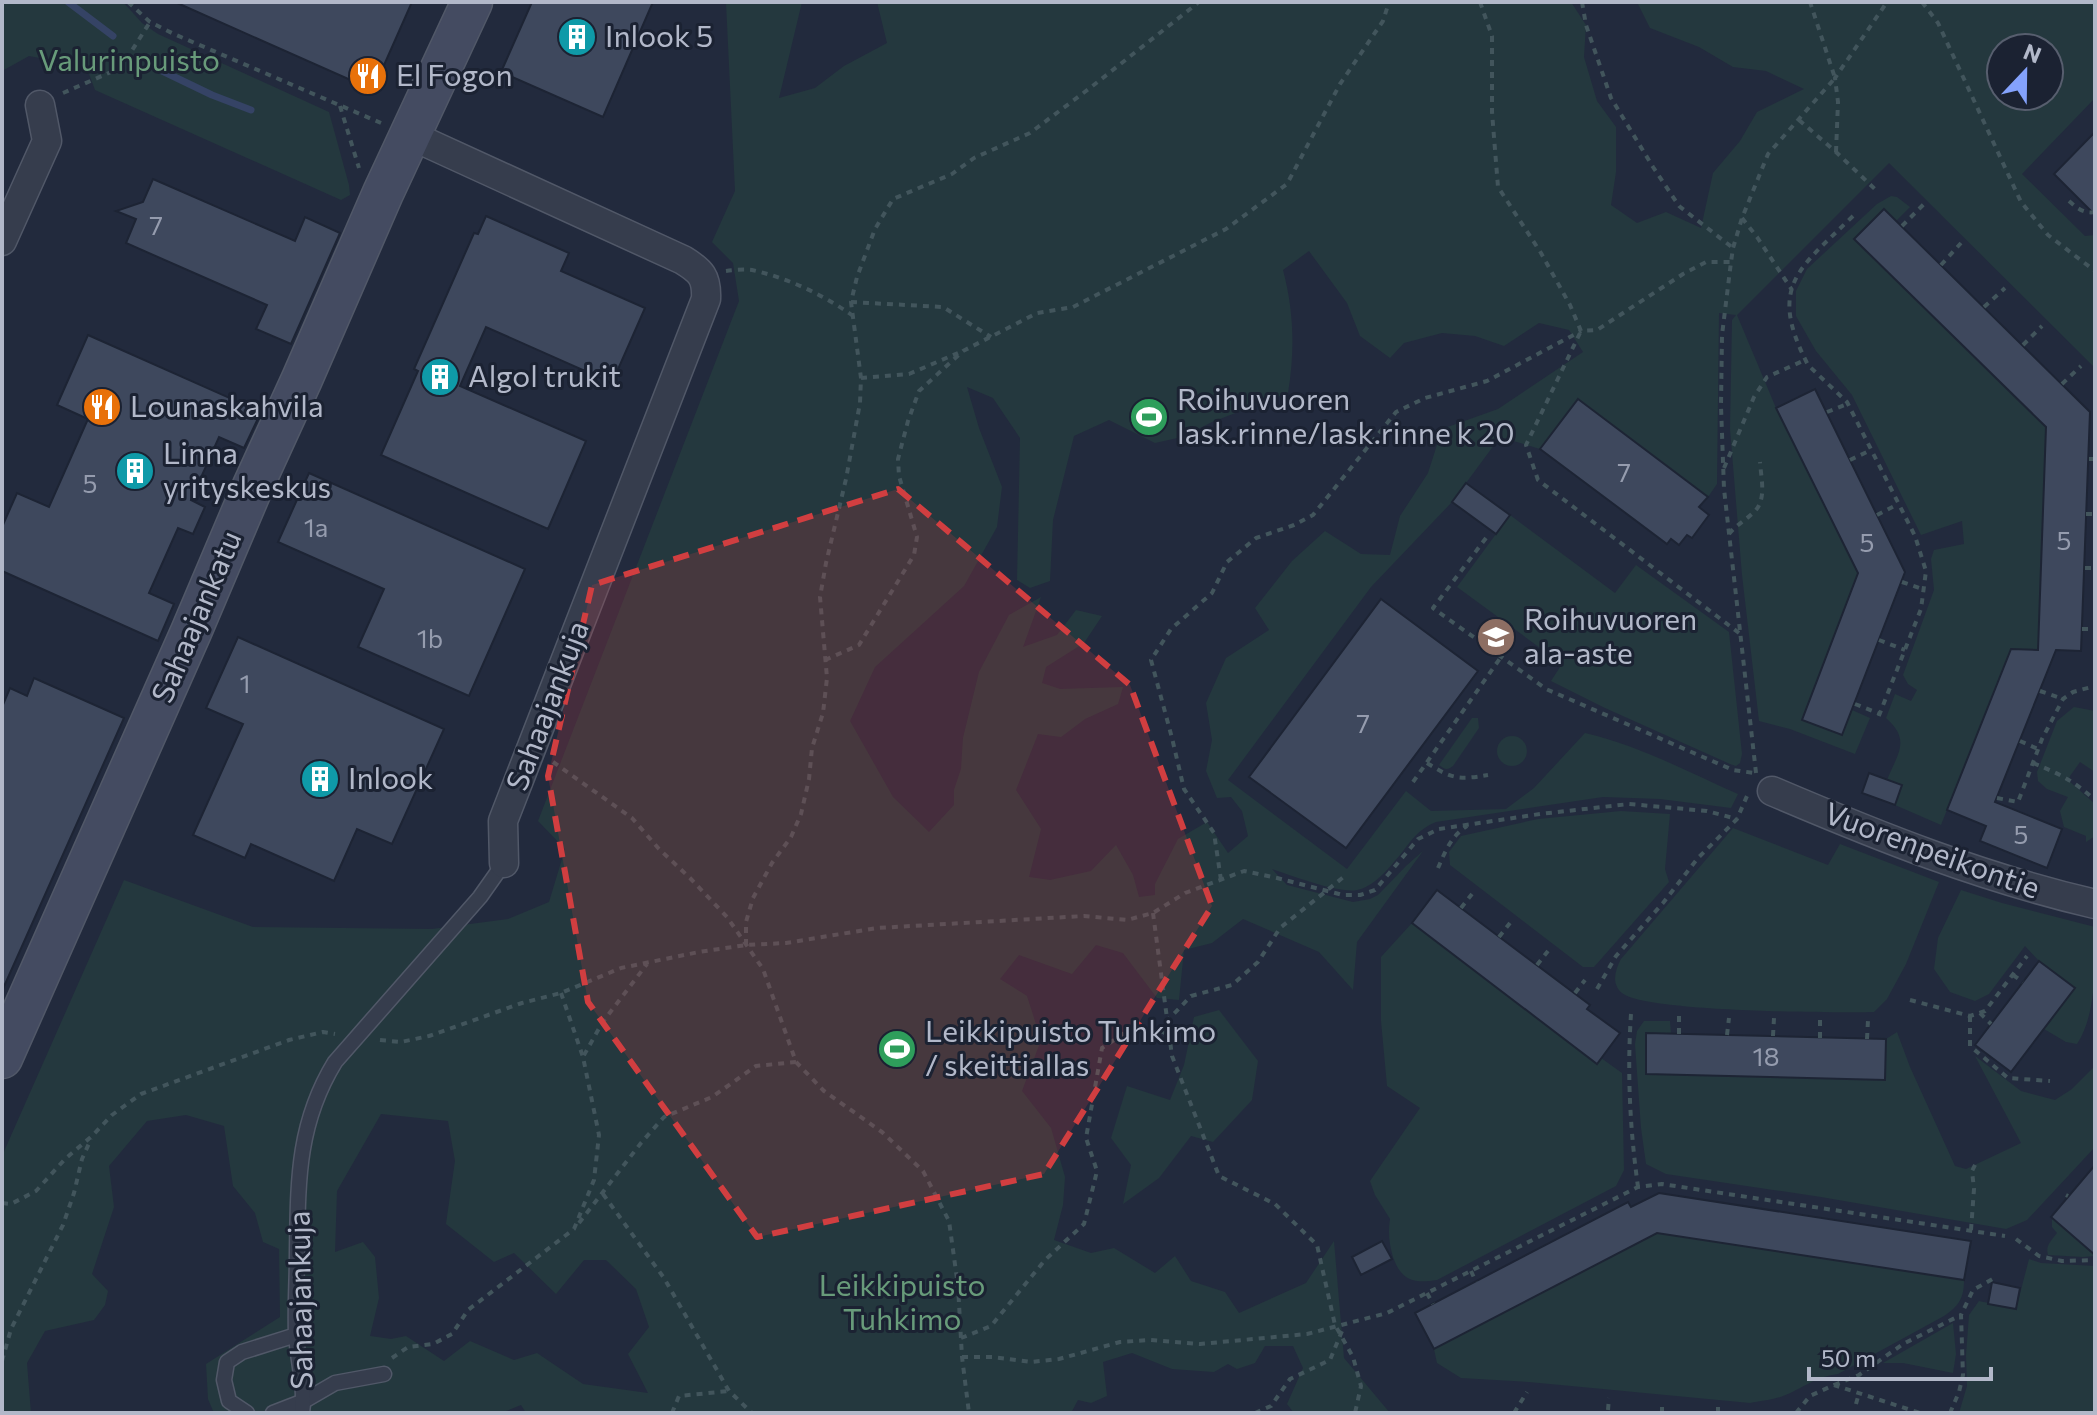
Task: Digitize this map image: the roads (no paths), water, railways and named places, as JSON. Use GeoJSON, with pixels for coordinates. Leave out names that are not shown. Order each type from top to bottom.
{"type":"FeatureCollection","features":[{"type":"Feature","properties":{"kind":"main road","name":"Sahaajankatu"},"geometry":{"type":"LineString","coordinates":[[2,1058],[180,657],[399,131],[472,2]]}},
{"type":"Feature","properties":{"kind":"street"},"geometry":{"type":"LineString","coordinates":[[2,241],[47,141],[40,105]]}},
{"type":"Feature","properties":{"kind":"street","name":"Sahaajankuja"},"geometry":{"type":"LineString","coordinates":[[399,131],[683,260],[694,267],[707,285],[706,299],[503,821],[504,863]]}},
{"type":"Feature","properties":{"kind":"street","name":"Vuorenpeikontie"},"geometry":{"type":"LineString","coordinates":[[1757,786],[1903,846],[2013,883],[2095,904]]}},
{"type":"Feature","properties":{"kind":"lane","name":"Sahaajankuja"},"geometry":{"type":"LineString","coordinates":[[303,1407],[296,1335],[298,1189],[305,1139],[320,1086],[335,1062],[480,897],[504,863]]}},
{"type":"Feature","properties":{"kind":"lane"},"geometry":{"type":"LineString","coordinates":[[247,1413],[229,1401],[224,1380],[227,1362],[242,1352],[296,1335]]}},
{"type":"Feature","properties":{"kind":"lane"},"geometry":{"type":"LineString","coordinates":[[273,1413],[303,1407],[335,1383],[384,1374]]}},
{"type":"Feature","properties":{"kind":"waterway"},"geometry":{"type":"LineString","coordinates":[[68,2],[113,36]]}},
{"type":"Feature","properties":{"kind":"waterway"},"geometry":{"type":"LineString","coordinates":[[158,69],[251,110]]}},
{"type":"Feature","properties":{"kind":"place","name":"Inlook 5"},"geometry":{"type":"Point","coordinates":[577,37]}},
{"type":"Feature","properties":{"kind":"place","name":"El Fogon"},"geometry":{"type":"Point","coordinates":[368,76]}},
{"type":"Feature","properties":{"kind":"place","name":"Algol trukit"},"geometry":{"type":"Point","coordinates":[440,377]}},
{"type":"Feature","properties":{"kind":"place","name":"Lounaskahvila"},"geometry":{"type":"Point","coordinates":[102,407]}},
{"type":"Feature","properties":{"kind":"place","name":"Roihuvuoren lask.rinne/lask.rinne k 20"},"geometry":{"type":"Point","coordinates":[1149,417]}},
{"type":"Feature","properties":{"kind":"place","name":"Linna yrityskeskus"},"geometry":{"type":"Point","coordinates":[135,471]}},
{"type":"Feature","properties":{"kind":"place","name":"Roihuvuoren ala-aste"},"geometry":{"type":"Point","coordinates":[1496,637]}},
{"type":"Feature","properties":{"kind":"place","name":"Inlook"},"geometry":{"type":"Point","coordinates":[320,779]}},
{"type":"Feature","properties":{"kind":"place","name":"Leikkipuisto Tuhkimo / skeittiallas"},"geometry":{"type":"Point","coordinates":[897,1049]}},
{"type":"Feature","properties":{"kind":"park label","name":"Valurinpuisto"},"geometry":{"type":"Point","coordinates":[129,61]}},
{"type":"Feature","properties":{"kind":"park label","name":"Leikkipuisto Tuhkimo"},"geometry":{"type":"Point","coordinates":[902,1303]}}]}
